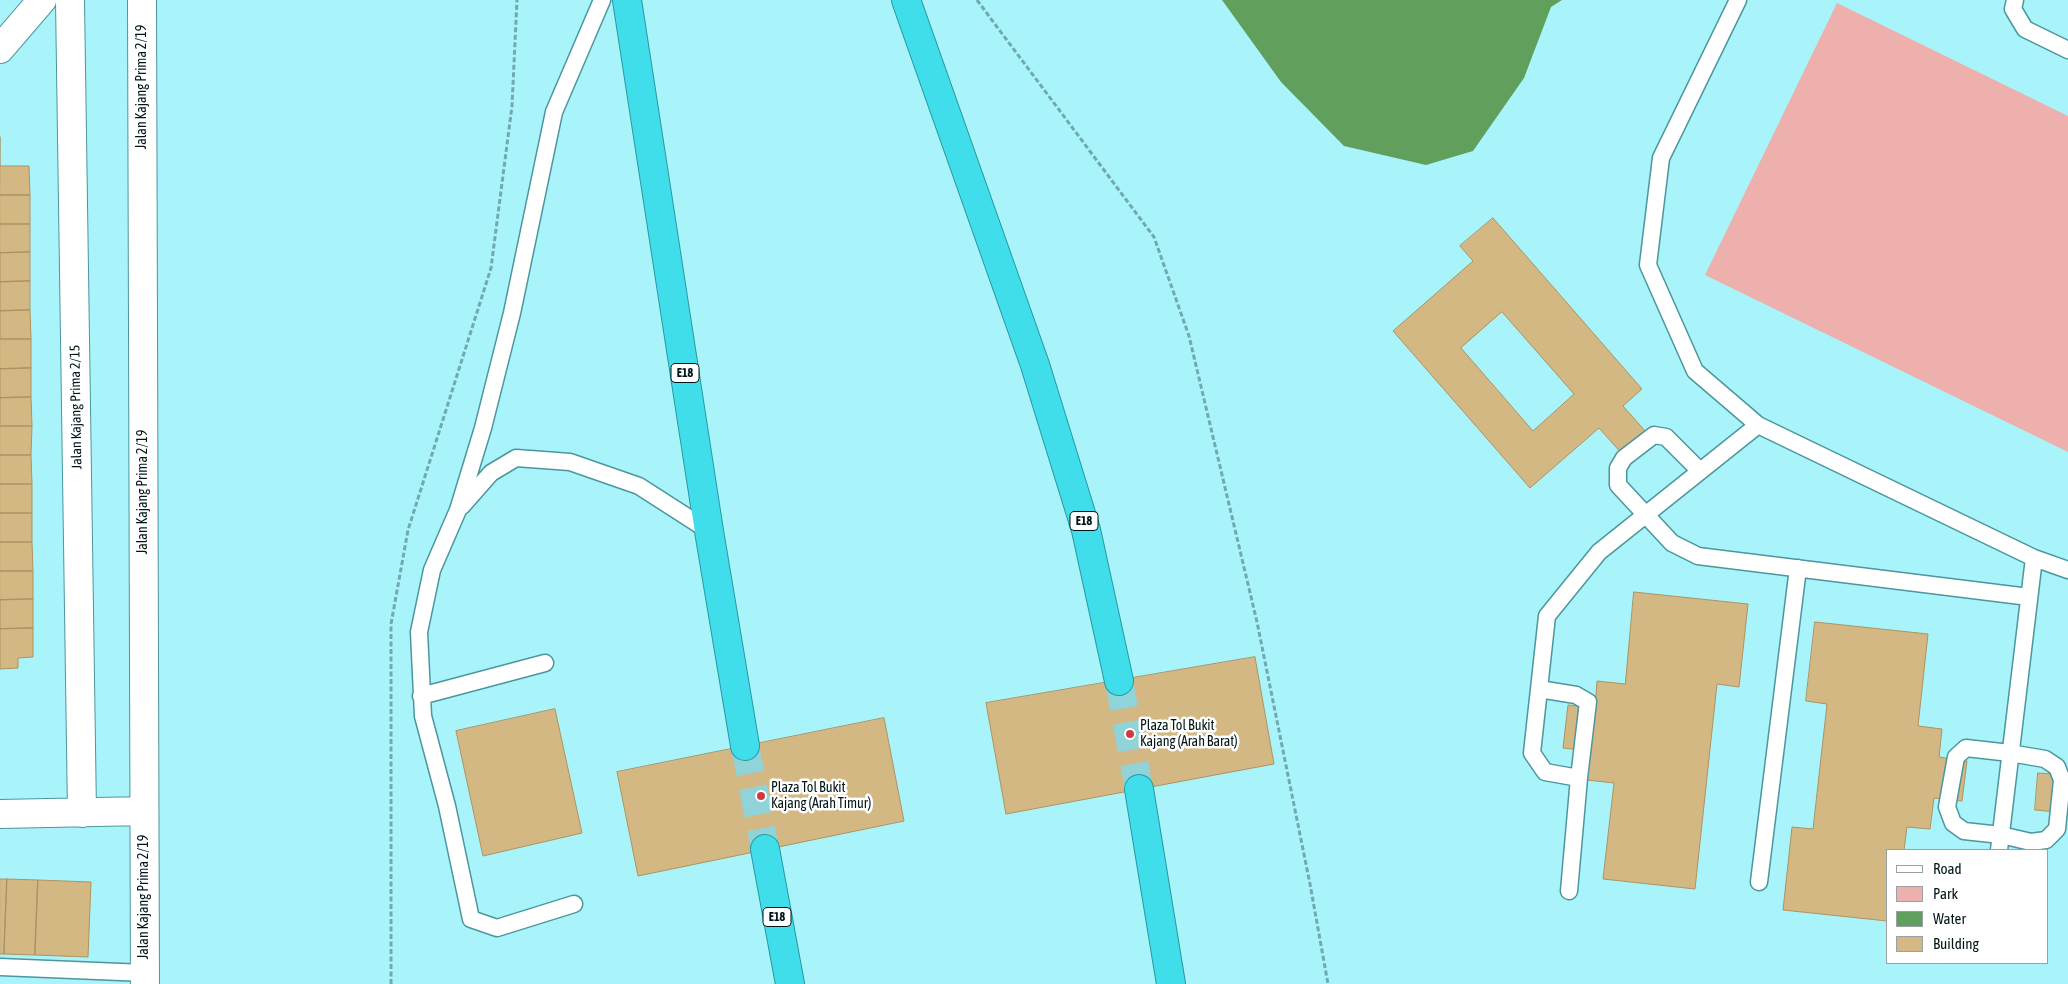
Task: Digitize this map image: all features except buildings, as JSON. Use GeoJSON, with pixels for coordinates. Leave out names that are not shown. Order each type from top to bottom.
{"type":"FeatureCollection","features":[{"type":"Feature","properties":{"kind":"highway","name":"E18"},"geometry":{"type":"LineString","coordinates":[[627,0],[709,531],[745,746]]}},
{"type":"Feature","properties":{"kind":"highway","name":"E18"},"geometry":{"type":"LineString","coordinates":[[906,0],[1035,365],[1081,511],[1118,681]]}},
{"type":"Feature","properties":{"kind":"highway"},"geometry":{"type":"LineString","coordinates":[[1139,789],[1171,984]]}},
{"type":"Feature","properties":{"kind":"highway","name":"E18"},"geometry":{"type":"LineString","coordinates":[[765,849],[790,984]]}},
{"type":"Feature","properties":{"kind":"street"},"geometry":{"type":"LineString","coordinates":[[0,49],[42,0]]}},
{"type":"Feature","properties":{"kind":"street","name":"Jalan Kajang Prima 2/15"},"geometry":{"type":"LineString","coordinates":[[70,0],[82,813]]}},
{"type":"Feature","properties":{"kind":"street","name":"Jalan Kajang Prima 2/19"},"geometry":{"type":"LineString","coordinates":[[142,0],[144,978]]}},
{"type":"Feature","properties":{"kind":"street"},"geometry":{"type":"LineString","coordinates":[[0,814],[144,811]]}},
{"type":"Feature","properties":{"kind":"lane"},"geometry":{"type":"LineString","coordinates":[[574,904],[497,928],[471,919],[447,806],[423,716],[419,632],[432,570],[458,510],[483,428],[512,313],[554,112],[602,0]]}},
{"type":"Feature","properties":{"kind":"lane"},"geometry":{"type":"LineString","coordinates":[[1738,0],[1661,158],[1648,265],[1695,372],[1758,425],[2034,558],[2068,570]]}},
{"type":"Feature","properties":{"kind":"lane"},"geometry":{"type":"LineString","coordinates":[[2015,0],[2013,10],[2025,29],[2068,50]]}},
{"type":"Feature","properties":{"kind":"lane"},"geometry":{"type":"LineString","coordinates":[[1579,778],[1545,772],[1532,753],[1547,616],[1599,552],[1758,425]]}},
{"type":"Feature","properties":{"kind":"lane"},"geometry":{"type":"LineString","coordinates":[[1700,471],[1666,437],[1654,435],[1624,458],[1618,468],[1618,485],[1672,543],[1698,556],[2029,597]]}},
{"type":"Feature","properties":{"kind":"lane"},"geometry":{"type":"LineString","coordinates":[[458,510],[491,472],[516,458],[570,462],[639,486],[709,531]]}},
{"type":"Feature","properties":{"kind":"lane"},"geometry":{"type":"LineString","coordinates":[[2000,843],[2034,558]]}},
{"type":"Feature","properties":{"kind":"lane"},"geometry":{"type":"LineString","coordinates":[[1759,882],[1798,568]]}},
{"type":"Feature","properties":{"kind":"lane"},"geometry":{"type":"LineString","coordinates":[[421,696],[545,663]]}},
{"type":"Feature","properties":{"kind":"lane"},"geometry":{"type":"LineString","coordinates":[[1539,689],[1576,695],[1588,702],[1569,891]]}},
{"type":"Feature","properties":{"kind":"lane"},"geometry":{"type":"LineString","coordinates":[[1966,748],[2010,753],[2045,759],[2056,767],[2062,780],[2056,829],[2046,840],[2000,843],[1964,831],[1953,823],[1946,807],[1956,757],[1966,748]]}},
{"type":"Feature","properties":{"kind":"lane"},"geometry":{"type":"LineString","coordinates":[[0,966],[144,978]]}},
{"type":"Feature","properties":{"kind":"path"},"geometry":{"type":"LineString","coordinates":[[977,0],[1154,237],[1189,336],[1257,622],[1310,884],[1328,984]]}},
{"type":"Feature","properties":{"kind":"green space"},"geometry":{"type":"Polygon","coordinates":[[[1837,3],[2068,116],[2068,452],[1705,275],[1837,3]]]}},
{"type":"Feature","properties":{"kind":"water"},"geometry":{"type":"Polygon","coordinates":[[[1222,0],[1562,0],[1551,7],[1524,78],[1473,151],[1426,165],[1344,146],[1281,82],[1222,0]]]}},
{"type":"Feature","properties":{"kind":"tunnel"},"geometry":{"type":"LineString","coordinates":[[1119,681],[1139,789]]}},
{"type":"Feature","properties":{"kind":"tunnel"},"geometry":{"type":"LineString","coordinates":[[745,746],[765,849]]}},
{"type":"Feature","properties":{"kind":"place","name":"Plaza Tol Bukit Kajang (Arah Barat)"},"geometry":{"type":"Point","coordinates":[1130,734]}},
{"type":"Feature","properties":{"kind":"place","name":"Plaza Tol Bukit Kajang (Arah Timur)"},"geometry":{"type":"Point","coordinates":[761,796]}}]}
